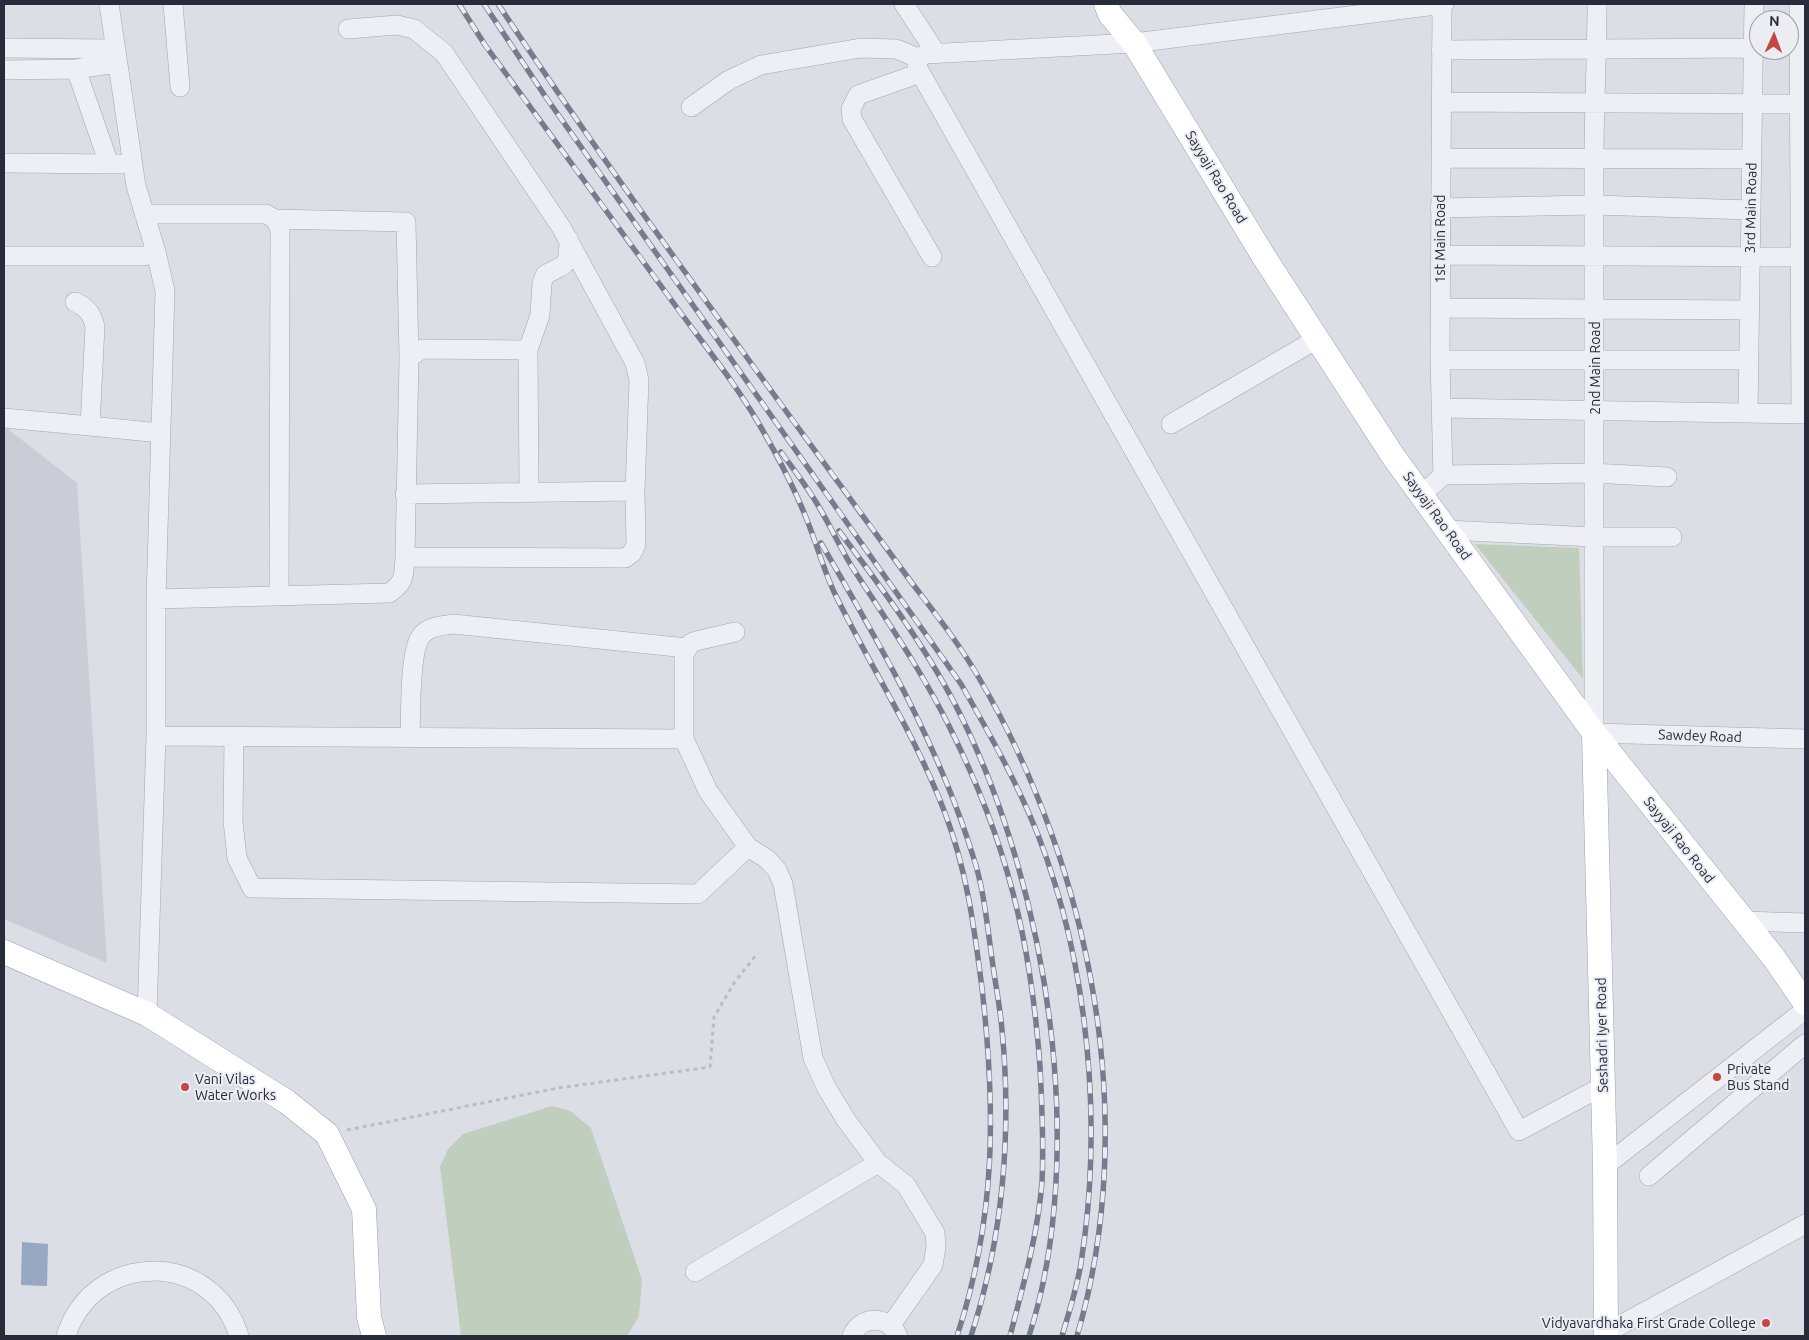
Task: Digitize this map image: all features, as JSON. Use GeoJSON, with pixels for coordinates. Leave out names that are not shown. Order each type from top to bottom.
{"type":"FeatureCollection","features":[{"type":"Feature","properties":{"kind":"main road","name":"Sayyaji Rao Road"},"geometry":{"type":"LineString","coordinates":[[1106,4],[1110,14],[1134,43],[1317,339],[1392,456],[1448,530],[1594,733],[1774,958],[1805,1003]]}},
{"type":"Feature","properties":{"kind":"main road","name":"Seshadri Iyer Road"},"geometry":{"type":"LineString","coordinates":[[1594,733],[1605,1166],[1606,1335]]}},
{"type":"Feature","properties":{"kind":"main road"},"geometry":{"type":"LineString","coordinates":[[4,952],[147,1014],[287,1102],[327,1134],[364,1209],[368,1330]]}},
{"type":"Feature","properties":{"kind":"street"},"geometry":{"type":"LineString","coordinates":[[109,4],[115,56],[136,186],[156,252],[165,291],[156,599],[156,736],[147,1014]]}},
{"type":"Feature","properties":{"kind":"street"},"geometry":{"type":"LineString","coordinates":[[173,4],[180,87]]}},
{"type":"Feature","properties":{"kind":"street"},"geometry":{"type":"LineString","coordinates":[[904,4],[925,61],[1519,1131],[1603,1086]]}},
{"type":"Feature","properties":{"kind":"street"},"geometry":{"type":"LineString","coordinates":[[932,257],[852,119],[851,110],[858,95],[925,61],[1134,43],[1443,4]]}},
{"type":"Feature","properties":{"kind":"street","name":"1st Main Road"},"geometry":{"type":"LineString","coordinates":[[1442,475],[1440,208],[1443,4]]}},
{"type":"Feature","properties":{"kind":"street","name":"2nd Main Road"},"geometry":{"type":"LineString","coordinates":[[1594,733],[1594,537],[1592,474],[1595,410],[1593,360],[1597,4]]}},
{"type":"Feature","properties":{"kind":"street"},"geometry":{"type":"LineString","coordinates":[[1441,408],[1803,414],[1803,104],[1799,4]]}},
{"type":"Feature","properties":{"kind":"street"},"geometry":{"type":"LineString","coordinates":[[348,29],[397,25],[414,29],[444,53],[569,240],[635,363],[639,380],[635,491],[636,545],[632,554],[625,558],[405,556]]}},
{"type":"Feature","properties":{"kind":"street"},"geometry":{"type":"LineString","coordinates":[[4,48],[115,56]]}},
{"type":"Feature","properties":{"kind":"street"},"geometry":{"type":"LineString","coordinates":[[691,107],[729,80],[762,65],[861,48],[896,49],[925,61]]}},
{"type":"Feature","properties":{"kind":"street"},"geometry":{"type":"LineString","coordinates":[[1441,50],[1749,48]]}},
{"type":"Feature","properties":{"kind":"street"},"geometry":{"type":"LineString","coordinates":[[4,70],[76,69],[115,56]]}},
{"type":"Feature","properties":{"kind":"street","name":"3rd Main Road"},"geometry":{"type":"LineString","coordinates":[[1748,413],[1753,60]]}},
{"type":"Feature","properties":{"kind":"street"},"geometry":{"type":"LineString","coordinates":[[76,69],[109,164]]}},
{"type":"Feature","properties":{"kind":"street"},"geometry":{"type":"LineString","coordinates":[[1441,102],[1803,104]]}},
{"type":"Feature","properties":{"kind":"street"},"geometry":{"type":"LineString","coordinates":[[1441,158],[1752,159]]}},
{"type":"Feature","properties":{"kind":"street"},"geometry":{"type":"LineString","coordinates":[[4,162],[132,164]]}},
{"type":"Feature","properties":{"kind":"street"},"geometry":{"type":"LineString","coordinates":[[1440,208],[1594,205],[1751,210]]}},
{"type":"Feature","properties":{"kind":"street"},"geometry":{"type":"LineString","coordinates":[[144,214],[266,214],[275,220],[280,229],[279,595]]}},
{"type":"Feature","properties":{"kind":"street"},"geometry":{"type":"LineString","coordinates":[[156,599],[389,593],[399,586],[404,576],[409,358],[406,222],[275,220]]}},
{"type":"Feature","properties":{"kind":"street"},"geometry":{"type":"LineString","coordinates":[[529,492],[528,350],[540,315],[542,283],[545,274],[564,267],[568,259],[569,240]]}},
{"type":"Feature","properties":{"kind":"street"},"geometry":{"type":"LineString","coordinates":[[4,256],[144,256],[156,252]]}},
{"type":"Feature","properties":{"kind":"street"},"geometry":{"type":"LineString","coordinates":[[1440,255],[1802,257]]}},
{"type":"Feature","properties":{"kind":"street"},"geometry":{"type":"LineString","coordinates":[[75,302],[84,306],[92,314],[95,327],[90,426]]}},
{"type":"Feature","properties":{"kind":"street"},"geometry":{"type":"LineString","coordinates":[[1440,308],[1750,310]]}},
{"type":"Feature","properties":{"kind":"street"},"geometry":{"type":"LineString","coordinates":[[1172,424],[1317,339]]}},
{"type":"Feature","properties":{"kind":"street"},"geometry":{"type":"LineString","coordinates":[[409,358],[422,348],[528,350]]}},
{"type":"Feature","properties":{"kind":"street"},"geometry":{"type":"LineString","coordinates":[[1440,360],[1749,360]]}},
{"type":"Feature","properties":{"kind":"street"},"geometry":{"type":"LineString","coordinates":[[4,418],[160,433]]}},
{"type":"Feature","properties":{"kind":"street"},"geometry":{"type":"LineString","coordinates":[[1422,495],[1442,475],[1592,474],[1667,477]]}},
{"type":"Feature","properties":{"kind":"street"},"geometry":{"type":"LineString","coordinates":[[405,494],[635,491]]}},
{"type":"Feature","properties":{"kind":"street"},"geometry":{"type":"LineString","coordinates":[[1448,530],[1594,537],[1672,537]]}},
{"type":"Feature","properties":{"kind":"street"},"geometry":{"type":"LineString","coordinates":[[410,737],[414,654],[421,636],[431,627],[453,624],[687,648]]}},
{"type":"Feature","properties":{"kind":"street"},"geometry":{"type":"LineString","coordinates":[[735,632],[696,641],[687,648],[684,654],[684,738],[708,792],[748,847],[767,859],[777,870],[783,884],[814,1058],[826,1087],[846,1120],[878,1163],[906,1184],[935,1233],[936,1247],[933,1265],[895,1331],[879,1320],[870,1320],[857,1327],[852,1336]]}},
{"type":"Feature","properties":{"kind":"street","name":"Sawdey Road"},"geometry":{"type":"LineString","coordinates":[[1594,733],[1805,739]]}},
{"type":"Feature","properties":{"kind":"street"},"geometry":{"type":"LineString","coordinates":[[156,736],[684,738]]}},
{"type":"Feature","properties":{"kind":"street"},"geometry":{"type":"LineString","coordinates":[[234,736],[233,821],[237,858],[252,888],[698,894],[748,847]]}},
{"type":"Feature","properties":{"kind":"street"},"geometry":{"type":"LineString","coordinates":[[1743,921],[1805,923]]}},
{"type":"Feature","properties":{"kind":"street"},"geometry":{"type":"LineString","coordinates":[[1605,1166],[1805,1010]]}},
{"type":"Feature","properties":{"kind":"street"},"geometry":{"type":"LineString","coordinates":[[1649,1176],[1805,1044]]}},
{"type":"Feature","properties":{"kind":"street"},"geometry":{"type":"LineString","coordinates":[[695,1272],[878,1163]]}},
{"type":"Feature","properties":{"kind":"street"},"geometry":{"type":"LineString","coordinates":[[1606,1335],[1805,1224]]}},
{"type":"Feature","properties":{"kind":"street"},"geometry":{"type":"LineString","coordinates":[[66,1336],[73,1318],[82,1304],[95,1291],[126,1274],[152,1271],[178,1274],[195,1281],[210,1291],[222,1303],[232,1318],[239,1336]]}},
{"type":"Feature","properties":{"kind":"path"},"geometry":{"type":"LineString","coordinates":[[327,1134],[558,1088],[710,1067],[714,1017],[734,983],[756,955]]}},
{"type":"Feature","properties":{"kind":"shaded area"},"geometry":{"type":"Polygon","coordinates":[[[4,426],[77,483],[107,963],[4,919],[4,426]]]}},
{"type":"Feature","properties":{"kind":"green space"},"geometry":{"type":"Polygon","coordinates":[[[1475,544],[1579,548],[1583,679],[1475,544]]]}},
{"type":"Feature","properties":{"kind":"green space"},"geometry":{"type":"Polygon","coordinates":[[[552,1106],[570,1111],[591,1128],[642,1280],[639,1316],[627,1336],[461,1336],[440,1167],[448,1149],[463,1134],[552,1106]]]}},
{"type":"Feature","properties":{"kind":"water"},"geometry":{"type":"Polygon","coordinates":[[[22,1242],[48,1244],[47,1286],[21,1285],[22,1242]]]}},
{"type":"Feature","properties":{"kind":"railway"},"geometry":{"type":"LineString","coordinates":[[459,4],[485,45],[728,377],[759,424],[797,495],[835,594],[907,729],[945,813],[959,856],[969,899],[976,943],[987,1033],[991,1121],[986,1206],[970,1292],[957,1336]]}},
{"type":"Feature","properties":{"kind":"railway"},"geometry":{"type":"LineString","coordinates":[[484,4],[545,96],[961,684],[1002,758],[1030,815],[1055,885],[1069,938],[1080,992],[1087,1046],[1091,1101],[1091,1156],[1088,1210],[1081,1263],[1073,1300],[1062,1336]]}},
{"type":"Feature","properties":{"kind":"railway"},"geometry":{"type":"LineString","coordinates":[[498,4],[567,106],[674,257],[954,640],[979,678],[1018,752],[1051,831],[1076,913],[1094,998],[1104,1083],[1104,1169],[1096,1254],[1077,1336]]}},
{"type":"Feature","properties":{"kind":"railway"},"geometry":{"type":"LineString","coordinates":[[781,452],[815,500],[849,562],[928,687],[950,728],[987,811],[1013,893],[1023,934],[1036,1021],[1040,1067],[1043,1153],[1042,1182],[1037,1221],[1010,1336]]}},
{"type":"Feature","properties":{"kind":"railway"},"geometry":{"type":"LineString","coordinates":[[839,531],[889,598],[921,646],[962,718],[992,787],[1017,861],[1036,941],[1050,1022],[1057,1104],[1056,1185],[1047,1263],[1029,1336]]}},
{"type":"Feature","properties":{"kind":"railway"},"geometry":{"type":"LineString","coordinates":[[821,543],[886,657],[925,735],[959,815],[977,868],[983,894],[1002,1030],[1005,1068],[1005,1146],[998,1223],[982,1299],[971,1336]]}},
{"type":"Feature","properties":{"kind":"place","name":"Private Bus Stand"},"geometry":{"type":"Point","coordinates":[1717,1077]}},
{"type":"Feature","properties":{"kind":"place","name":"Vani Vilas Water Works"},"geometry":{"type":"Point","coordinates":[185,1087]}},
{"type":"Feature","properties":{"kind":"place","name":"Vidyavardhaka First Grade College"},"geometry":{"type":"Point","coordinates":[1766,1323]}}]}
